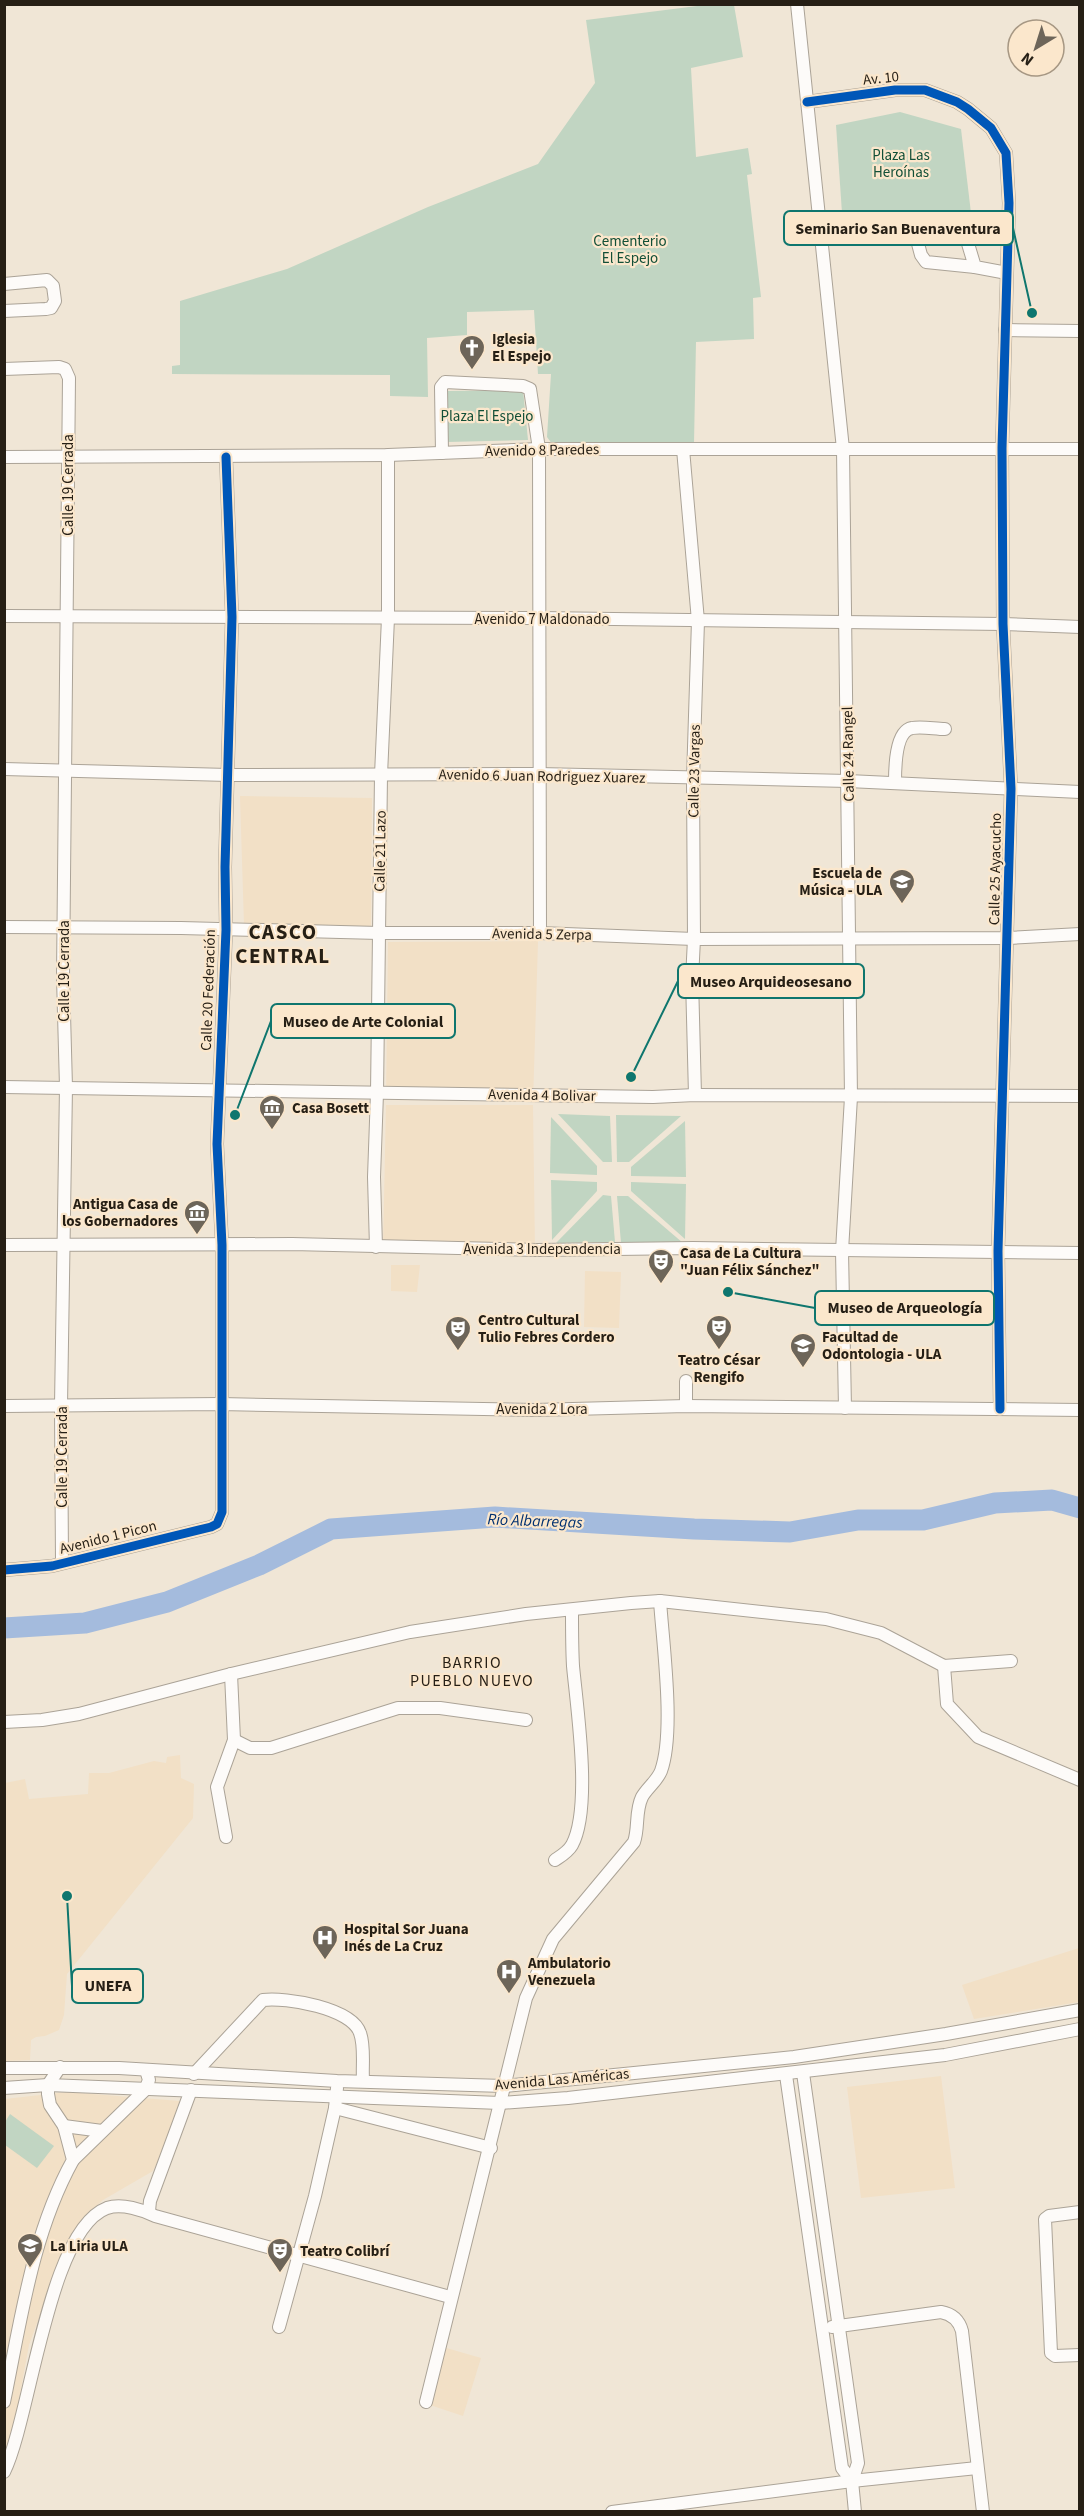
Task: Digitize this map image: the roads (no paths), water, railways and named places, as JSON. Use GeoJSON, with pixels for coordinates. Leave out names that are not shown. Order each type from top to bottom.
{"type":"FeatureCollection","features":[{"type":"Feature","properties":{"kind":"street","name":"Calle 24 Rangel"},"geometry":{"type":"LineString","coordinates":[[797,4],[843,448],[847,623],[851,1097],[842,1251],[845,1408]]}},
{"type":"Feature","properties":{"kind":"street","name":"Av. 10"},"geometry":{"type":"LineString","coordinates":[[807,102],[895,90],[925,90],[957,102],[991,128],[1006,153],[1010,203],[1007,273]]}},
{"type":"Feature","properties":{"kind":"street"},"geometry":{"type":"LineString","coordinates":[[822,233],[912,221],[958,222],[963,227],[975,267]]}},
{"type":"Feature","properties":{"kind":"street"},"geometry":{"type":"LineString","coordinates":[[912,221],[921,255],[926,262],[1007,273]]}},
{"type":"Feature","properties":{"kind":"street","name":"Calle 25 Ayacucho"},"geometry":{"type":"LineString","coordinates":[[1000,1409],[998,1251],[1009,938],[1011,789],[1003,624],[1002,448],[1007,273]]}},
{"type":"Feature","properties":{"kind":"street"},"geometry":{"type":"LineString","coordinates":[[4,284],[47,280],[53,286],[55,301],[46,309],[4,311]]}},
{"type":"Feature","properties":{"kind":"street"},"geometry":{"type":"LineString","coordinates":[[1005,330],[1080,331]]}},
{"type":"Feature","properties":{"kind":"street","name":"Calle 19 Cerrada"},"geometry":{"type":"LineString","coordinates":[[4,369],[59,367],[65,369],[69,378],[64,927],[66,1087],[61,1406],[62,1563]]}},
{"type":"Feature","properties":{"kind":"street"},"geometry":{"type":"LineString","coordinates":[[442,453],[441,387],[443,384],[447,382],[528,387],[531,391],[539,449],[540,933]]}},
{"type":"Feature","properties":{"kind":"street","name":"Calle 23 Vargas"},"geometry":{"type":"LineString","coordinates":[[683,448],[698,621],[693,779],[692,979],[695,1095]]}},
{"type":"Feature","properties":{"kind":"street","name":"Avenido 8 Paredes"},"geometry":{"type":"LineString","coordinates":[[4,457],[388,455],[539,449],[1080,449]]}},
{"type":"Feature","properties":{"kind":"street","name":"Calle 21 Lazo"},"geometry":{"type":"LineString","coordinates":[[376,1247],[374,1177],[381,775],[388,618],[388,455]]}},
{"type":"Feature","properties":{"kind":"street","name":"Calle 20 Federación"},"geometry":{"type":"LineString","coordinates":[[217,1524],[222,1512],[220,1404],[222,1245],[218,1144],[226,930],[225,867],[232,617],[226,457]]}},
{"type":"Feature","properties":{"kind":"street","name":"Avenido 7 Maldonado"},"geometry":{"type":"LineString","coordinates":[[4,616],[539,618],[1080,627]]}},
{"type":"Feature","properties":{"kind":"street"},"geometry":{"type":"LineString","coordinates":[[895,783],[899,740],[905,730],[912,728],[945,729]]}},
{"type":"Feature","properties":{"kind":"street","name":"Avenido 6 Juan Rodriguez Xuarez"},"geometry":{"type":"LineString","coordinates":[[4,769],[228,775],[539,774],[848,781],[1080,792]]}},
{"type":"Feature","properties":{"kind":"street","name":"Avenida 5 Zerpa"},"geometry":{"type":"LineString","coordinates":[[4,927],[379,933],[540,933],[694,939],[1009,938],[1080,934]]}},
{"type":"Feature","properties":{"kind":"street","name":"Avenida 4 Bolivar"},"geometry":{"type":"LineString","coordinates":[[4,1087],[653,1096],[1080,1096]]}},
{"type":"Feature","properties":{"kind":"street","name":"Avenida 3 Independencia"},"geometry":{"type":"LineString","coordinates":[[4,1245],[292,1244],[376,1247],[1080,1253]]}},
{"type":"Feature","properties":{"kind":"street"},"geometry":{"type":"LineString","coordinates":[[686,1381],[686,1406]]}},
{"type":"Feature","properties":{"kind":"street","name":"Avenida 2 Lora"},"geometry":{"type":"LineString","coordinates":[[4,1406],[220,1404],[535,1410],[686,1406],[1080,1410]]}},
{"type":"Feature","properties":{"kind":"street","name":"Avenido 1 Picon"},"geometry":{"type":"LineString","coordinates":[[4,1570],[62,1563],[217,1524]]}},
{"type":"Feature","properties":{"kind":"street"},"geometry":{"type":"LineString","coordinates":[[426,2402],[450,2297],[491,2148],[526,1998],[553,1939],[633,1842],[637,1834],[642,1797],[660,1774],[664,1761],[667,1724],[660,1601]]}},
{"type":"Feature","properties":{"kind":"street"},"geometry":{"type":"LineString","coordinates":[[4,1722],[42,1720],[79,1714],[231,1674],[410,1632],[526,1614],[660,1601],[826,1619],[881,1634],[944,1666],[1011,1661]]}},
{"type":"Feature","properties":{"kind":"street"},"geometry":{"type":"LineString","coordinates":[[555,1860],[572,1846],[578,1829],[580,1812],[582,1777],[573,1664],[572,1611]]}},
{"type":"Feature","properties":{"kind":"street"},"geometry":{"type":"LineString","coordinates":[[944,1666],[947,1704],[978,1737],[1080,1780]]}},
{"type":"Feature","properties":{"kind":"street"},"geometry":{"type":"LineString","coordinates":[[226,1837],[217,1787],[234,1740],[231,1674]]}},
{"type":"Feature","properties":{"kind":"street"},"geometry":{"type":"LineString","coordinates":[[234,1740],[250,1748],[271,1748],[398,1708],[440,1708],[526,1720]]}},
{"type":"Feature","properties":{"kind":"street"},"geometry":{"type":"LineString","coordinates":[[194,2074],[263,2000],[274,1998],[329,2009],[354,2023],[361,2034],[363,2080]]}},
{"type":"Feature","properties":{"kind":"street","name":"Avenida Las Américas"},"geometry":{"type":"LineString","coordinates":[[4,2068],[146,2070],[337,2081],[504,2086],[794,2057],[946,2034],[1080,2010]]}},
{"type":"Feature","properties":{"kind":"street","name":"Avenida Las Américas"},"geometry":{"type":"LineString","coordinates":[[4,2088],[48,2085],[191,2091],[336,2102],[500,2103],[786,2075],[945,2055],[1080,2029]]}},
{"type":"Feature","properties":{"kind":"street"},"geometry":{"type":"LineString","coordinates":[[60,2067],[48,2085],[50,2105],[64,2126],[73,2160]]}},
{"type":"Feature","properties":{"kind":"street"},"geometry":{"type":"LineString","coordinates":[[4,2402],[33,2263],[48,2215],[73,2160],[145,2090],[149,2080],[146,2070]]}},
{"type":"Feature","properties":{"kind":"street"},"geometry":{"type":"LineString","coordinates":[[803,2073],[858,2463],[852,2481],[855,2511]]}},
{"type":"Feature","properties":{"kind":"street"},"geometry":{"type":"LineString","coordinates":[[786,2075],[842,2468],[852,2481]]}},
{"type":"Feature","properties":{"kind":"street"},"geometry":{"type":"LineString","coordinates":[[279,2327],[336,2102],[337,2081]]}},
{"type":"Feature","properties":{"kind":"street"},"geometry":{"type":"LineString","coordinates":[[149,2211],[150,2201],[191,2091]]}},
{"type":"Feature","properties":{"kind":"street"},"geometry":{"type":"LineString","coordinates":[[336,2102],[491,2148]]}},
{"type":"Feature","properties":{"kind":"street"},"geometry":{"type":"LineString","coordinates":[[64,2126],[102,2132]]}},
{"type":"Feature","properties":{"kind":"street"},"geometry":{"type":"LineString","coordinates":[[4,2472],[18,2438],[36,2352],[60,2273],[69,2253],[92,2220],[108,2208],[118,2206],[149,2211],[155,2216],[450,2297]]}},
{"type":"Feature","properties":{"kind":"street"},"geometry":{"type":"LineString","coordinates":[[1080,2212],[1049,2216],[1046,2219],[1051,2353],[1055,2356],[1080,2355]]}},
{"type":"Feature","properties":{"kind":"street"},"geometry":{"type":"LineString","coordinates":[[823,2328],[940,2312],[957,2320],[962,2331],[983,2511]]}},
{"type":"Feature","properties":{"kind":"street"},"geometry":{"type":"LineString","coordinates":[[612,2511],[977,2468]]}},
{"type":"Feature","properties":{"kind":"waterway","name":"Río Albarregas"},"geometry":{"type":"LineString","coordinates":[[4,1628],[85,1623],[167,1602],[259,1565],[331,1529],[495,1517],[694,1529],[790,1532],[858,1520],[923,1520],[995,1503],[1052,1500],[1080,1508]]}},
{"type":"Feature","properties":{"kind":"place","name":"Seminario San Buenaventura"},"geometry":{"type":"Point","coordinates":[1032,313]}},
{"type":"Feature","properties":{"kind":"place","name":"Iglesia El Espejo"},"geometry":{"type":"Point","coordinates":[472,371]}},
{"type":"Feature","properties":{"kind":"place","name":"Escuela de Música - ULA"},"geometry":{"type":"Point","coordinates":[902,905]}},
{"type":"Feature","properties":{"kind":"place","name":"Museo Arquideosesano"},"geometry":{"type":"Point","coordinates":[631,1077]}},
{"type":"Feature","properties":{"kind":"place","name":"Museo de Arte Colonial"},"geometry":{"type":"Point","coordinates":[235,1115]}},
{"type":"Feature","properties":{"kind":"place","name":"Casa Bosett"},"geometry":{"type":"Point","coordinates":[272,1131]}},
{"type":"Feature","properties":{"kind":"place","name":"Antigua Casa de los Gobernadores"},"geometry":{"type":"Point","coordinates":[197,1236]}},
{"type":"Feature","properties":{"kind":"place","name":"Casa de La Cultura \"Juan Félix Sánchez\""},"geometry":{"type":"Point","coordinates":[661,1285]}},
{"type":"Feature","properties":{"kind":"place","name":"Museo de Arqueología"},"geometry":{"type":"Point","coordinates":[728,1292]}},
{"type":"Feature","properties":{"kind":"place","name":"Teatro César Rengifo"},"geometry":{"type":"Point","coordinates":[719,1351]}},
{"type":"Feature","properties":{"kind":"place","name":"Centro Cultural Tulio Febres Cordero"},"geometry":{"type":"Point","coordinates":[458,1352]}},
{"type":"Feature","properties":{"kind":"place","name":"Facultad de Odontologia - ULA"},"geometry":{"type":"Point","coordinates":[803,1369]}},
{"type":"Feature","properties":{"kind":"place","name":"UNEFA"},"geometry":{"type":"Point","coordinates":[67,1896]}},
{"type":"Feature","properties":{"kind":"place","name":"Hospital Sor Juana Inés de La Cruz"},"geometry":{"type":"Point","coordinates":[325,1961]}},
{"type":"Feature","properties":{"kind":"place","name":"Ambulatorio Venezuela"},"geometry":{"type":"Point","coordinates":[509,1995]}},
{"type":"Feature","properties":{"kind":"place","name":"La Liria ULA"},"geometry":{"type":"Point","coordinates":[30,2269]}},
{"type":"Feature","properties":{"kind":"place","name":"Teatro Colibrí"},"geometry":{"type":"Point","coordinates":[280,2274]}},
{"type":"Feature","properties":{"kind":"district","name":"CASCO CENTRAL"},"geometry":{"type":"Point","coordinates":[283,944]}},
{"type":"Feature","properties":{"kind":"district","name":"BARRIO PUEBLO NUEVO"},"geometry":{"type":"Point","coordinates":[472,1671]}},
{"type":"Feature","properties":{"kind":"park label","name":"Plaza Las Heroínas"},"geometry":{"type":"Point","coordinates":[901,164]}},
{"type":"Feature","properties":{"kind":"park label","name":"Cementerio El Espejo"},"geometry":{"type":"Point","coordinates":[630,250]}},
{"type":"Feature","properties":{"kind":"park label","name":"Plaza El Espejo"},"geometry":{"type":"Point","coordinates":[487,416]}}]}
